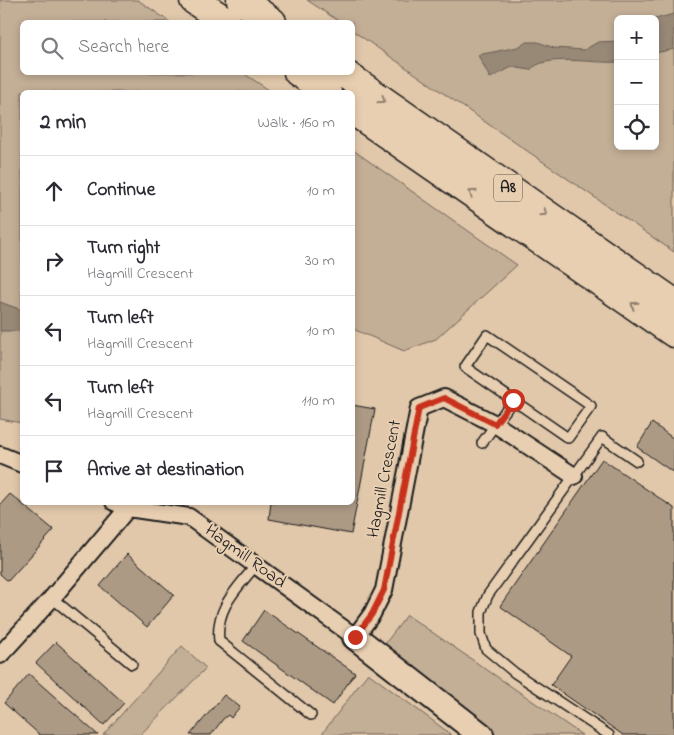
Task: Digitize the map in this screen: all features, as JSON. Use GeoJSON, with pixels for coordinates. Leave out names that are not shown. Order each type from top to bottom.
{"type":"FeatureCollection","features":[{"type":"Feature","properties":{"kind":"highway"},"geometry":{"type":"LineString","coordinates":[[194,0],[224,20]]}},
{"type":"Feature","properties":{"kind":"highway"},"geometry":{"type":"LineString","coordinates":[[241,0],[269,20]]}},
{"type":"Feature","properties":{"kind":"highway"},"geometry":{"type":"LineString","coordinates":[[302,75],[324,90]]}},
{"type":"Feature","properties":{"kind":"highway","name":"A8"},"geometry":{"type":"LineString","coordinates":[[346,75],[674,303]]}},
{"type":"Feature","properties":{"kind":"highway","name":"A8"},"geometry":{"type":"LineString","coordinates":[[355,112],[674,333]]}},
{"type":"Feature","properties":{"kind":"street","name":"Hagmill Crescent"},"geometry":{"type":"LineString","coordinates":[[355,637],[372,614],[384,590],[419,408],[444,398],[495,424],[574,476]]}},
{"type":"Feature","properties":{"kind":"street"},"geometry":{"type":"LineString","coordinates":[[0,455],[20,463]]}},
{"type":"Feature","properties":{"kind":"street","name":"Hagmill Road"},"geometry":{"type":"LineString","coordinates":[[0,655],[52,598],[121,505],[189,517],[355,637],[482,735]]}},
{"type":"Feature","properties":{"kind":"lane"},"geometry":{"type":"LineString","coordinates":[[487,335],[591,406],[568,438],[513,400],[465,367],[487,335]]}},
{"type":"Feature","properties":{"kind":"lane"},"geometry":{"type":"LineString","coordinates":[[482,443],[513,400]]}},
{"type":"Feature","properties":{"kind":"lane"},"geometry":{"type":"LineString","coordinates":[[609,735],[515,673],[486,649],[481,634],[481,612],[488,596],[602,437],[637,461]]}},
{"type":"Feature","properties":{"kind":"lane"},"geometry":{"type":"LineString","coordinates":[[256,565],[225,604],[217,626],[219,641],[310,715]]}},
{"type":"Feature","properties":{"kind":"lane"},"geometry":{"type":"LineString","coordinates":[[52,598],[132,664]]}},
{"type":"Feature","properties":{"kind":"shaded area"},"geometry":{"type":"Polygon","coordinates":[[[0,0],[138,0],[167,20],[20,20],[20,75],[246,75],[269,90],[20,90],[20,423],[0,419],[0,0]]]}},
{"type":"Feature","properties":{"kind":"shaded area"},"geometry":{"type":"Polygon","coordinates":[[[307,0],[674,0],[674,252],[355,32],[355,20],[337,20],[307,0]]]}},
{"type":"Feature","properties":{"kind":"shaded area"},"geometry":{"type":"Polygon","coordinates":[[[674,14],[674,49],[659,52],[659,18],[674,14]]]}},
{"type":"Feature","properties":{"kind":"shaded area"},"geometry":{"type":"Polygon","coordinates":[[[614,41],[614,62],[571,60],[547,62],[537,65],[530,70],[512,67],[490,78],[478,55],[518,47],[527,42],[538,42],[554,48],[584,50],[598,42],[614,41]]]}},
{"type":"Feature","properties":{"kind":"shaded area"},"geometry":{"type":"Polygon","coordinates":[[[355,151],[517,265],[436,339],[404,351],[355,330],[355,151]]]}},
{"type":"Feature","properties":{"kind":"shaded area"},"geometry":{"type":"Polygon","coordinates":[[[0,302],[20,309],[20,331],[0,331],[0,302]]]}},
{"type":"Feature","properties":{"kind":"shaded area"},"geometry":{"type":"Polygon","coordinates":[[[407,615],[582,735],[496,735],[381,649],[407,615]]]}},
{"type":"Feature","properties":{"kind":"shaded area"},"geometry":{"type":"Polygon","coordinates":[[[182,646],[206,668],[140,735],[103,735],[182,646]]]}},
{"type":"Feature","properties":{"kind":"shaded area"},"geometry":{"type":"Polygon","coordinates":[[[368,673],[452,735],[321,735],[368,673]]]}},
{"type":"Feature","properties":{"kind":"building"},"geometry":{"type":"Polygon","coordinates":[[[355,406],[375,409],[351,534],[269,519],[271,505],[355,505],[355,406]]]}},
{"type":"Feature","properties":{"kind":"building"},"geometry":{"type":"Polygon","coordinates":[[[652,423],[674,439],[674,473],[637,447],[652,423]]]}},
{"type":"Feature","properties":{"kind":"building"},"geometry":{"type":"Polygon","coordinates":[[[602,459],[674,508],[674,735],[623,735],[551,685],[571,656],[500,606],[602,459]]]}},
{"type":"Feature","properties":{"kind":"building"},"geometry":{"type":"Polygon","coordinates":[[[10,494],[20,502],[20,505],[23,505],[54,530],[8,581],[0,574],[0,505],[10,494]]]}},
{"type":"Feature","properties":{"kind":"building"},"geometry":{"type":"Polygon","coordinates":[[[127,554],[174,595],[147,627],[100,586],[127,554]]]}},
{"type":"Feature","properties":{"kind":"building"},"geometry":{"type":"Polygon","coordinates":[[[264,610],[355,673],[333,705],[243,641],[264,610]]]}},
{"type":"Feature","properties":{"kind":"building"},"geometry":{"type":"Polygon","coordinates":[[[56,642],[124,703],[104,725],[36,663],[56,642]]]}},
{"type":"Feature","properties":{"kind":"building"},"geometry":{"type":"Polygon","coordinates":[[[29,674],[98,735],[40,735],[4,703],[29,674]]]}},
{"type":"Feature","properties":{"kind":"building"},"geometry":{"type":"Polygon","coordinates":[[[224,695],[240,707],[231,718],[228,715],[223,719],[211,735],[190,735],[224,695]]]}},
{"type":"Feature","properties":{"kind":"route"},"geometry":{"type":"LineString","coordinates":[[355,637],[372,614],[384,590],[419,408],[444,398],[495,424],[513,400]]}}]}
